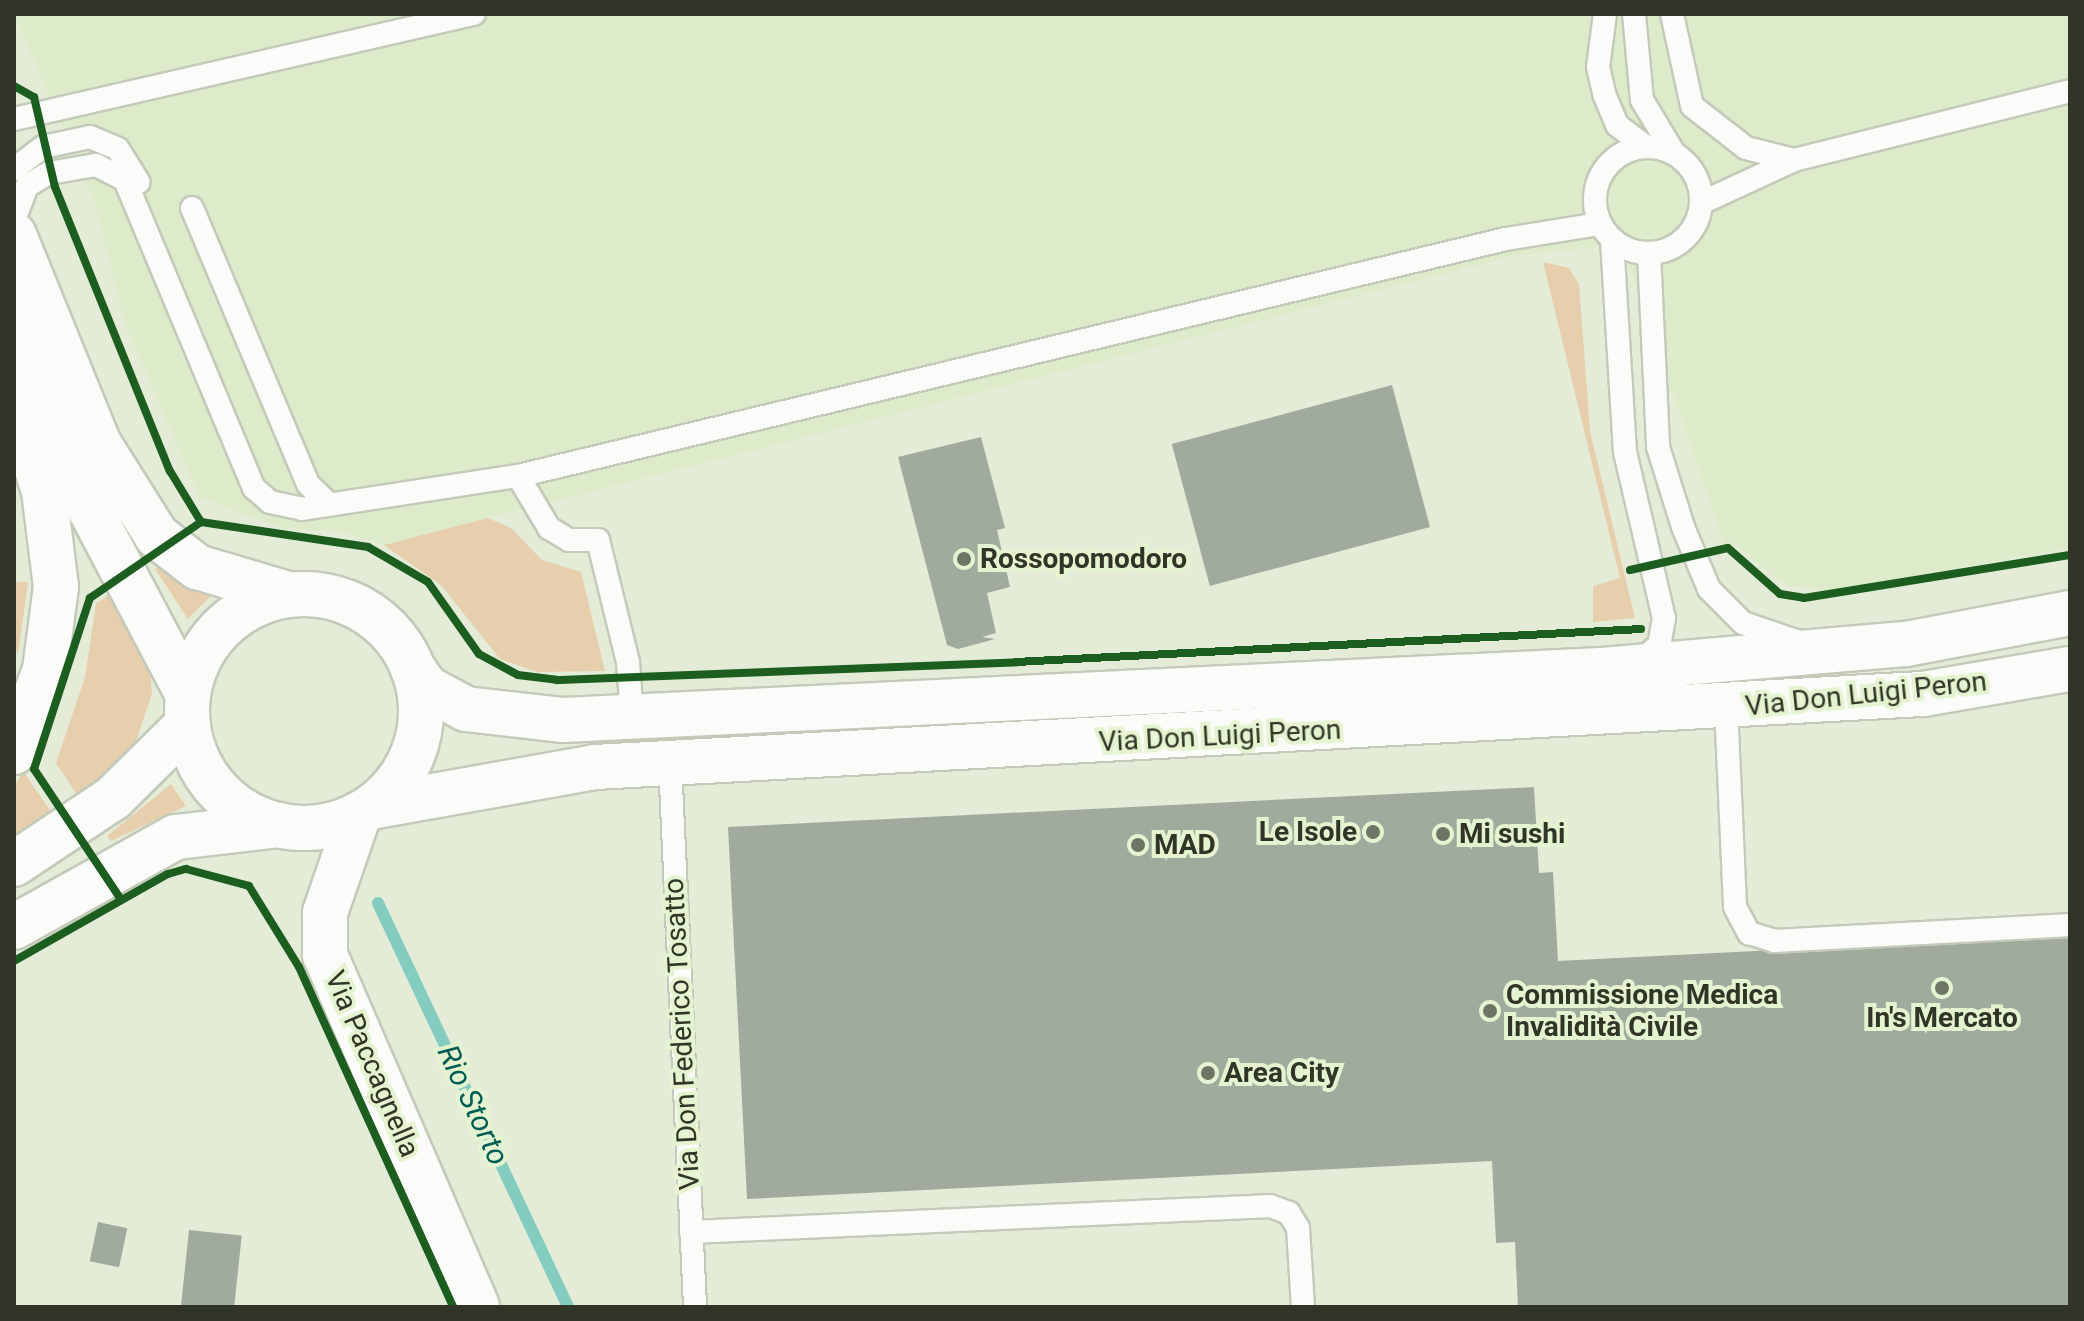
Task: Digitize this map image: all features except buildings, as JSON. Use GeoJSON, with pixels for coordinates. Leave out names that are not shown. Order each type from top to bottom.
{"type":"FeatureCollection","features":[{"type":"Feature","properties":{"kind":"street"},"geometry":{"type":"LineString","coordinates":[[14,235],[99,444],[157,536],[197,567],[288,594],[340,599],[364,610],[402,645],[413,669],[419,735],[402,775],[365,811],[320,827],[279,825],[176,837],[14,927]]}},
{"type":"Feature","properties":{"kind":"street"},"geometry":{"type":"LineString","coordinates":[[14,320],[90,509],[188,709],[195,752],[218,788],[251,815],[279,825]]}},
{"type":"Feature","properties":{"kind":"street"},"geometry":{"type":"LineString","coordinates":[[14,400],[44,491],[56,587],[45,670],[14,752]]}},
{"type":"Feature","properties":{"kind":"street"},"geometry":{"type":"LineString","coordinates":[[14,864],[113,798],[188,709],[211,639],[259,602],[288,594]]}},
{"type":"Feature","properties":{"kind":"street","name":"Via Don Luigi Peron"},"geometry":{"type":"LineString","coordinates":[[413,669],[443,700],[466,709],[524,719],[632,717],[1136,697],[1635,666],[1827,651],[2070,613]]}},
{"type":"Feature","properties":{"kind":"street","name":"Via Don Luigi Peron"},"geometry":{"type":"LineString","coordinates":[[365,811],[554,771],[670,762],[1923,694],[2070,669]]}},
{"type":"Feature","properties":{"kind":"street","name":"Via Paccagnella"},"geometry":{"type":"LineString","coordinates":[[365,811],[325,913],[325,955],[477,1307]]}},
{"type":"Feature","properties":{"kind":"lane"},"geometry":{"type":"LineString","coordinates":[[14,119],[474,14]]}},
{"type":"Feature","properties":{"kind":"lane"},"geometry":{"type":"LineString","coordinates":[[1605,14],[1598,67],[1604,94],[1617,125],[1645,146],[1674,153]]}},
{"type":"Feature","properties":{"kind":"lane"},"geometry":{"type":"LineString","coordinates":[[1634,14],[1642,100],[1674,153],[1695,174],[1701,203],[1690,233],[1649,253]]}},
{"type":"Feature","properties":{"kind":"lane"},"geometry":{"type":"LineString","coordinates":[[1672,14],[1692,106],[1746,148],[1794,160]]}},
{"type":"Feature","properties":{"kind":"lane"},"geometry":{"type":"LineString","coordinates":[[1701,203],[1794,160],[2070,91]]}},
{"type":"Feature","properties":{"kind":"lane"},"geometry":{"type":"LineString","coordinates":[[14,169],[43,147],[90,137],[118,149],[143,193],[153,235]]}},
{"type":"Feature","properties":{"kind":"lane"},"geometry":{"type":"LineString","coordinates":[[1635,666],[1659,645],[1664,618],[1625,452],[1606,232],[1595,189],[1601,173],[1620,154],[1645,146]]}},
{"type":"Feature","properties":{"kind":"lane"},"geometry":{"type":"LineString","coordinates":[[14,220],[27,186],[49,173],[96,165],[125,180],[153,235],[254,488],[289,507],[518,476],[1506,239],[1606,232],[1649,253]]}},
{"type":"Feature","properties":{"kind":"lane"},"geometry":{"type":"LineString","coordinates":[[192,208],[308,484],[329,504]]}},
{"type":"Feature","properties":{"kind":"lane"},"geometry":{"type":"LineString","coordinates":[[1649,253],[1658,447],[1709,589],[1743,623],[1827,651]]}},
{"type":"Feature","properties":{"kind":"lane"},"geometry":{"type":"LineString","coordinates":[[518,476],[549,528],[569,540],[598,540],[628,662],[632,717]]}},
{"type":"Feature","properties":{"kind":"lane"},"geometry":{"type":"LineString","coordinates":[[1726,707],[1735,907],[1749,933],[1775,941],[2070,925]]}},
{"type":"Feature","properties":{"kind":"lane","name":"Via Don Federico Tosatto"},"geometry":{"type":"LineString","coordinates":[[670,762],[695,1307]]}},
{"type":"Feature","properties":{"kind":"lane"},"geometry":{"type":"LineString","coordinates":[[691,1232],[1270,1206],[1289,1213],[1298,1228],[1303,1307]]}},
{"type":"Feature","properties":{"kind":"shaded area"},"geometry":{"type":"Polygon","coordinates":[[[14,14],[2070,14],[2070,548],[1831,590],[1789,586],[1735,543],[1723,543],[1628,262],[1607,246],[1513,256],[384,545],[341,532],[282,528],[199,497],[124,321],[95,204],[14,14]]]}},
{"type":"Feature","properties":{"kind":"shaded area"},"geometry":{"type":"Polygon","coordinates":[[[1543,262],[1569,268],[1579,284],[1590,431],[1635,618],[1593,622],[1593,586],[1620,578],[1543,262]]]}},
{"type":"Feature","properties":{"kind":"shaded area"},"geometry":{"type":"Polygon","coordinates":[[[488,518],[511,528],[542,560],[581,572],[605,671],[537,672],[500,659],[441,585],[384,545],[488,518]]]}},
{"type":"Feature","properties":{"kind":"shaded area"},"geometry":{"type":"Polygon","coordinates":[[[164,562],[212,595],[188,619],[155,569],[164,562]]]}},
{"type":"Feature","properties":{"kind":"shaded area"},"geometry":{"type":"Polygon","coordinates":[[[14,582],[28,582],[18,655],[14,642],[14,582]]]}},
{"type":"Feature","properties":{"kind":"shaded area"},"geometry":{"type":"Polygon","coordinates":[[[113,593],[150,666],[152,694],[134,747],[80,799],[56,763],[85,677],[96,603],[113,593]]]}},
{"type":"Feature","properties":{"kind":"shaded area"},"geometry":{"type":"Polygon","coordinates":[[[23,771],[54,816],[14,843],[14,787],[23,771]]]}},
{"type":"Feature","properties":{"kind":"shaded area"},"geometry":{"type":"Polygon","coordinates":[[[171,784],[186,806],[111,841],[107,836],[171,784]]]}},
{"type":"Feature","properties":{"kind":"waterway","name":"Rio Storto"},"geometry":{"type":"LineString","coordinates":[[378,903],[568,1307]]}},
{"type":"Feature","properties":{"kind":"cycle path"},"geometry":{"type":"LineString","coordinates":[[14,86],[34,97],[55,187],[170,471],[201,522],[368,547],[428,582],[479,654],[518,675],[557,680],[1016,662],[1641,629]]}},
{"type":"Feature","properties":{"kind":"cycle path"},"geometry":{"type":"LineString","coordinates":[[120,898],[34,769],[90,598],[201,522]]}},
{"type":"Feature","properties":{"kind":"cycle path"},"geometry":{"type":"LineString","coordinates":[[1630,570],[1728,548],[1780,594],[1804,598],[2070,555]]}},
{"type":"Feature","properties":{"kind":"cycle path"},"geometry":{"type":"LineString","coordinates":[[14,961],[168,874],[186,869],[249,886],[299,967],[453,1307]]}},
{"type":"Feature","properties":{"kind":"place","name":"Rossopomodoro"},"geometry":{"type":"Point","coordinates":[964,559]}},
{"type":"Feature","properties":{"kind":"place","name":"Le Isole"},"geometry":{"type":"Point","coordinates":[1373,832]}},
{"type":"Feature","properties":{"kind":"place","name":"Mi sushi"},"geometry":{"type":"Point","coordinates":[1443,834]}},
{"type":"Feature","properties":{"kind":"place","name":"MAD"},"geometry":{"type":"Point","coordinates":[1138,845]}},
{"type":"Feature","properties":{"kind":"place","name":"In's Mercato"},"geometry":{"type":"Point","coordinates":[1942,988]}},
{"type":"Feature","properties":{"kind":"place","name":"Commissione Medica Invalidità Civile"},"geometry":{"type":"Point","coordinates":[1490,1011]}},
{"type":"Feature","properties":{"kind":"place","name":"Area City"},"geometry":{"type":"Point","coordinates":[1208,1073]}}]}
